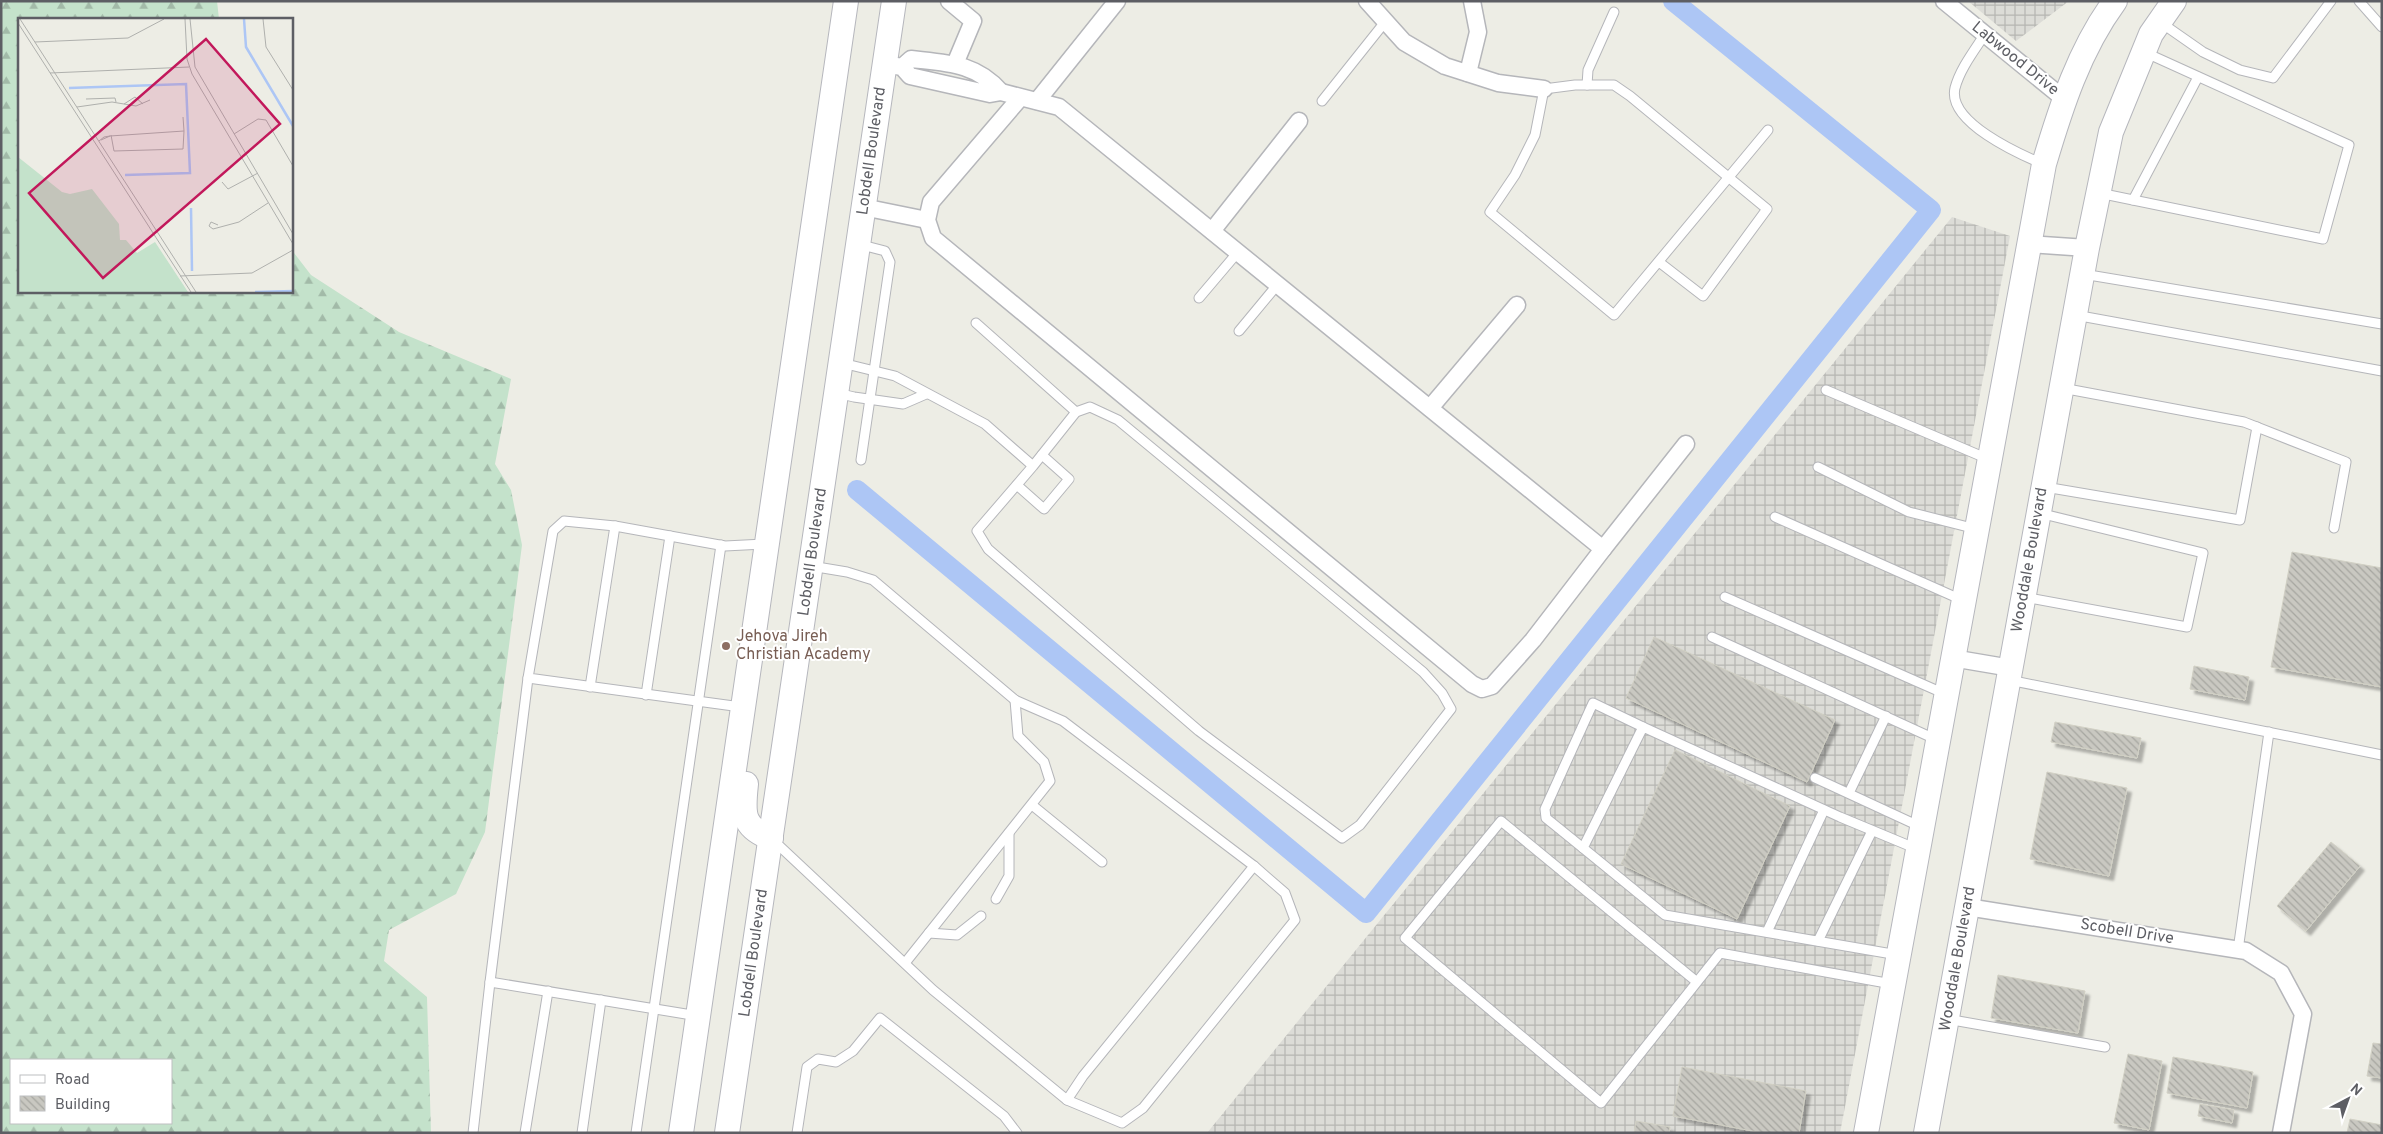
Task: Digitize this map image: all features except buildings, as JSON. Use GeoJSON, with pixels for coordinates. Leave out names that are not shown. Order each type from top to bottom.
{"type":"FeatureCollection","features":[{"type":"Feature","properties":{"kind":"main road"},"geometry":{"type":"LineString","coordinates":[[681,1133],[846,1]]}},
{"type":"Feature","properties":{"kind":"main road","name":"Lobdell Boulevard"},"geometry":{"type":"LineString","coordinates":[[727,1133],[863,207],[893,65],[894,1]]}},
{"type":"Feature","properties":{"kind":"main road"},"geometry":{"type":"LineString","coordinates":[[1866,1133],[2044,164],[2063,98],[2099,22],[2115,1]]}},
{"type":"Feature","properties":{"kind":"main road","name":"Wooddale Boulevard"},"geometry":{"type":"LineString","coordinates":[[1926,1133],[2082,274],[2111,132],[2151,34],[2174,1]]}},
{"type":"Feature","properties":{"kind":"main road"},"geometry":{"type":"LineString","coordinates":[[742,713],[751,742],[744,817],[752,828],[770,838]]}},
{"type":"Feature","properties":{"kind":"street"},"geometry":{"type":"LineString","coordinates":[[949,1],[973,20],[961,66],[963,88]]}},
{"type":"Feature","properties":{"kind":"street"},"geometry":{"type":"LineString","coordinates":[[1037,101],[1117,1]]}},
{"type":"Feature","properties":{"kind":"street"},"geometry":{"type":"LineString","coordinates":[[1367,1],[1404,42],[1445,66],[1498,83],[1544,89]]}},
{"type":"Feature","properties":{"kind":"street"},"geometry":{"type":"LineString","coordinates":[[1468,73],[1478,32],[1472,1]]}},
{"type":"Feature","properties":{"kind":"street","name":"Labwood Drive"},"geometry":{"type":"LineString","coordinates":[[1944,1],[2063,98]]}},
{"type":"Feature","properties":{"kind":"street"},"geometry":{"type":"LineString","coordinates":[[893,65],[911,59],[961,66],[979,72],[1001,92],[1058,107],[1603,549]]}},
{"type":"Feature","properties":{"kind":"street"},"geometry":{"type":"LineString","coordinates":[[936,81],[938,62]]}},
{"type":"Feature","properties":{"kind":"street"},"geometry":{"type":"LineString","coordinates":[[893,65],[910,76],[990,94],[1001,92]]}},
{"type":"Feature","properties":{"kind":"street"},"geometry":{"type":"LineString","coordinates":[[1020,98],[931,202],[927,220],[933,238],[1472,684],[1482,689],[1492,686],[1533,640],[1686,444]]}},
{"type":"Feature","properties":{"kind":"street"},"geometry":{"type":"LineString","coordinates":[[1212,231],[1299,121]]}},
{"type":"Feature","properties":{"kind":"street"},"geometry":{"type":"LineString","coordinates":[[863,207],[927,220]]}},
{"type":"Feature","properties":{"kind":"street"},"geometry":{"type":"LineString","coordinates":[[2028,244],[2087,248]]}},
{"type":"Feature","properties":{"kind":"street"},"geometry":{"type":"LineString","coordinates":[[1430,408],[1517,305]]}},
{"type":"Feature","properties":{"kind":"street"},"geometry":{"type":"LineString","coordinates":[[1952,658],[2010,674]]}},
{"type":"Feature","properties":{"kind":"street","name":"Scobell Drive"},"geometry":{"type":"LineString","coordinates":[[1967,907],[2246,951],[2281,973],[2303,1014],[2281,1133]]}},
{"type":"Feature","properties":{"kind":"lane"},"geometry":{"type":"LineString","coordinates":[[2159,22],[2203,52],[2232,67],[2273,78],[2331,1]]}},
{"type":"Feature","properties":{"kind":"lane"},"geometry":{"type":"LineString","coordinates":[[2359,1],[2382,27]]}},
{"type":"Feature","properties":{"kind":"lane"},"geometry":{"type":"LineString","coordinates":[[1587,85],[1588,70],[1614,12]]}},
{"type":"Feature","properties":{"kind":"lane"},"geometry":{"type":"LineString","coordinates":[[1322,101],[1386,22]]}},
{"type":"Feature","properties":{"kind":"lane"},"geometry":{"type":"LineString","coordinates":[[1984,34],[1960,75],[1954,90],[1956,102],[1973,126],[2012,151],[2044,164]]}},
{"type":"Feature","properties":{"kind":"lane"},"geometry":{"type":"LineString","coordinates":[[2098,193],[2323,239],[2349,145],[2143,52]]}},
{"type":"Feature","properties":{"kind":"lane"},"geometry":{"type":"LineString","coordinates":[[2133,200],[2198,77]]}},
{"type":"Feature","properties":{"kind":"lane"},"geometry":{"type":"LineString","coordinates":[[1659,262],[1704,296],[1767,210],[1729,178],[1630,96],[1614,85],[1587,85],[1544,89],[1535,135],[1515,175],[1490,212],[1614,315],[1729,178],[1768,130]]}},
{"type":"Feature","properties":{"kind":"lane"},"geometry":{"type":"LineString","coordinates":[[858,244],[885,252],[890,262],[861,460]]}},
{"type":"Feature","properties":{"kind":"lane"},"geometry":{"type":"LineString","coordinates":[[1199,298],[1238,252]]}},
{"type":"Feature","properties":{"kind":"lane"},"geometry":{"type":"LineString","coordinates":[[2082,274],[2382,324]]}},
{"type":"Feature","properties":{"kind":"lane"},"geometry":{"type":"LineString","coordinates":[[1239,331],[1278,284]]}},
{"type":"Feature","properties":{"kind":"lane"},"geometry":{"type":"LineString","coordinates":[[2075,315],[2382,372]]}},
{"type":"Feature","properties":{"kind":"lane"},"geometry":{"type":"LineString","coordinates":[[976,323],[1076,412]]}},
{"type":"Feature","properties":{"kind":"lane"},"geometry":{"type":"LineString","coordinates":[[841,362],[895,376],[985,424],[1033,466]]}},
{"type":"Feature","properties":{"kind":"lane"},"geometry":{"type":"LineString","coordinates":[[2062,388],[2244,422],[2346,462],[2334,528]]}},
{"type":"Feature","properties":{"kind":"lane"},"geometry":{"type":"LineString","coordinates":[[1826,390],[1989,459]]}},
{"type":"Feature","properties":{"kind":"lane"},"geometry":{"type":"LineString","coordinates":[[836,393],[903,404],[926,394]]}},
{"type":"Feature","properties":{"kind":"lane"},"geometry":{"type":"LineString","coordinates":[[1090,408],[1118,420],[1423,672],[1442,693],[1451,709],[1360,826],[1342,838],[1199,731],[988,549],[977,532],[1076,412],[1090,408]]}},
{"type":"Feature","properties":{"kind":"lane"},"geometry":{"type":"LineString","coordinates":[[2044,487],[2240,520],[2257,427]]}},
{"type":"Feature","properties":{"kind":"lane"},"geometry":{"type":"LineString","coordinates":[[1017,485],[1044,509],[1069,478],[1042,455]]}},
{"type":"Feature","properties":{"kind":"lane"},"geometry":{"type":"LineString","coordinates":[[1818,468],[1909,512],[1976,529]]}},
{"type":"Feature","properties":{"kind":"lane"},"geometry":{"type":"LineString","coordinates":[[2024,597],[2187,626],[2202,553],[2039,512]]}},
{"type":"Feature","properties":{"kind":"lane"},"geometry":{"type":"LineString","coordinates":[[1774,517],[1963,600]]}},
{"type":"Feature","properties":{"kind":"lane"},"geometry":{"type":"LineString","coordinates":[[473,1133],[528,678],[553,531],[564,521],[615,526],[721,545],[767,544]]}},
{"type":"Feature","properties":{"kind":"lane"},"geometry":{"type":"LineString","coordinates":[[590,687],[615,526]]}},
{"type":"Feature","properties":{"kind":"lane"},"geometry":{"type":"LineString","coordinates":[[646,695],[670,536]]}},
{"type":"Feature","properties":{"kind":"lane"},"geometry":{"type":"LineString","coordinates":[[636,1133],[721,545]]}},
{"type":"Feature","properties":{"kind":"lane"},"geometry":{"type":"LineString","coordinates":[[770,838],[933,990],[1067,1100],[1122,1123],[1143,1108],[1295,920],[1284,893],[1254,866],[1062,721],[1015,700],[873,580],[847,572],[811,566]]}},
{"type":"Feature","properties":{"kind":"lane"},"geometry":{"type":"LineString","coordinates":[[1725,598],[1946,694]]}},
{"type":"Feature","properties":{"kind":"lane"},"geometry":{"type":"LineString","coordinates":[[1712,636],[1937,740]]}},
{"type":"Feature","properties":{"kind":"lane"},"geometry":{"type":"LineString","coordinates":[[2010,674],[2269,732],[2382,755]]}},
{"type":"Feature","properties":{"kind":"lane"},"geometry":{"type":"LineString","coordinates":[[528,678],[698,702],[742,713]]}},
{"type":"Feature","properties":{"kind":"lane"},"geometry":{"type":"LineString","coordinates":[[905,964],[1050,781],[1044,762],[1018,736],[1015,700]]}},
{"type":"Feature","properties":{"kind":"lane"},"geometry":{"type":"LineString","coordinates":[[1898,955],[1665,915],[1546,818],[1545,809],[1593,703],[1824,810],[1872,830],[1919,838]]}},
{"type":"Feature","properties":{"kind":"lane"},"geometry":{"type":"LineString","coordinates":[[1849,793],[1886,716]]}},
{"type":"Feature","properties":{"kind":"lane"},"geometry":{"type":"LineString","coordinates":[[1583,848],[1643,727]]}},
{"type":"Feature","properties":{"kind":"lane"},"geometry":{"type":"LineString","coordinates":[[2238,950],[2269,732]]}},
{"type":"Feature","properties":{"kind":"lane"},"geometry":{"type":"LineString","coordinates":[[1815,778],[1849,793],[1919,838]]}},
{"type":"Feature","properties":{"kind":"lane"},"geometry":{"type":"LineString","coordinates":[[1032,805],[1102,862]]}},
{"type":"Feature","properties":{"kind":"lane"},"geometry":{"type":"LineString","coordinates":[[1766,932],[1824,810]]}},
{"type":"Feature","properties":{"kind":"lane"},"geometry":{"type":"LineString","coordinates":[[1697,982],[1501,821],[1405,938],[1601,1103],[1697,982],[1720,953],[1893,984]]}},
{"type":"Feature","properties":{"kind":"lane"},"geometry":{"type":"LineString","coordinates":[[1818,941],[1872,830]]}},
{"type":"Feature","properties":{"kind":"lane"},"geometry":{"type":"LineString","coordinates":[[996,899],[1009,876],[1009,833]]}},
{"type":"Feature","properties":{"kind":"lane"},"geometry":{"type":"LineString","coordinates":[[1067,1100],[1083,1076],[1254,866]]}},
{"type":"Feature","properties":{"kind":"lane"},"geometry":{"type":"LineString","coordinates":[[929,933],[957,935],[981,916]]}},
{"type":"Feature","properties":{"kind":"lane"},"geometry":{"type":"LineString","coordinates":[[490,982],[698,1016]]}},
{"type":"Feature","properties":{"kind":"lane"},"geometry":{"type":"LineString","coordinates":[[526,1133],[548,991]]}},
{"type":"Feature","properties":{"kind":"lane"},"geometry":{"type":"LineString","coordinates":[[582,1133],[601,1000]]}},
{"type":"Feature","properties":{"kind":"lane"},"geometry":{"type":"LineString","coordinates":[[797,1133],[807,1067],[818,1059],[836,1062],[853,1051],[880,1018],[1004,1116],[1017,1133]]}},
{"type":"Feature","properties":{"kind":"lane"},"geometry":{"type":"LineString","coordinates":[[1947,1019],[2106,1047]]}},
{"type":"Feature","properties":{"kind":"shaded area"},"geometry":{"type":"Polygon","coordinates":[[[1968,1],[2069,1],[2016,41],[1968,1]]]}},
{"type":"Feature","properties":{"kind":"shaded area"},"geometry":{"type":"Polygon","coordinates":[[[1952,217],[2010,236],[1840,1133],[1207,1133],[1952,217]]]}},
{"type":"Feature","properties":{"kind":"green space"},"geometry":{"type":"Polygon","coordinates":[[[1,1],[217,1],[219,18],[18,18],[18,292],[292,292],[292,250],[311,275],[399,332],[511,379],[495,464],[511,490],[522,545],[485,832],[456,894],[389,930],[384,961],[427,997],[431,1133],[1,1133],[1,1]]]}},
{"type":"Feature","properties":{"kind":"waterway"},"geometry":{"type":"LineString","coordinates":[[857,490],[1366,913],[1931,210],[1673,1]]}},
{"type":"Feature","properties":{"kind":"place","name":"Jehova Jireh Christian Academy"},"geometry":{"type":"Point","coordinates":[726,646]}}]}
